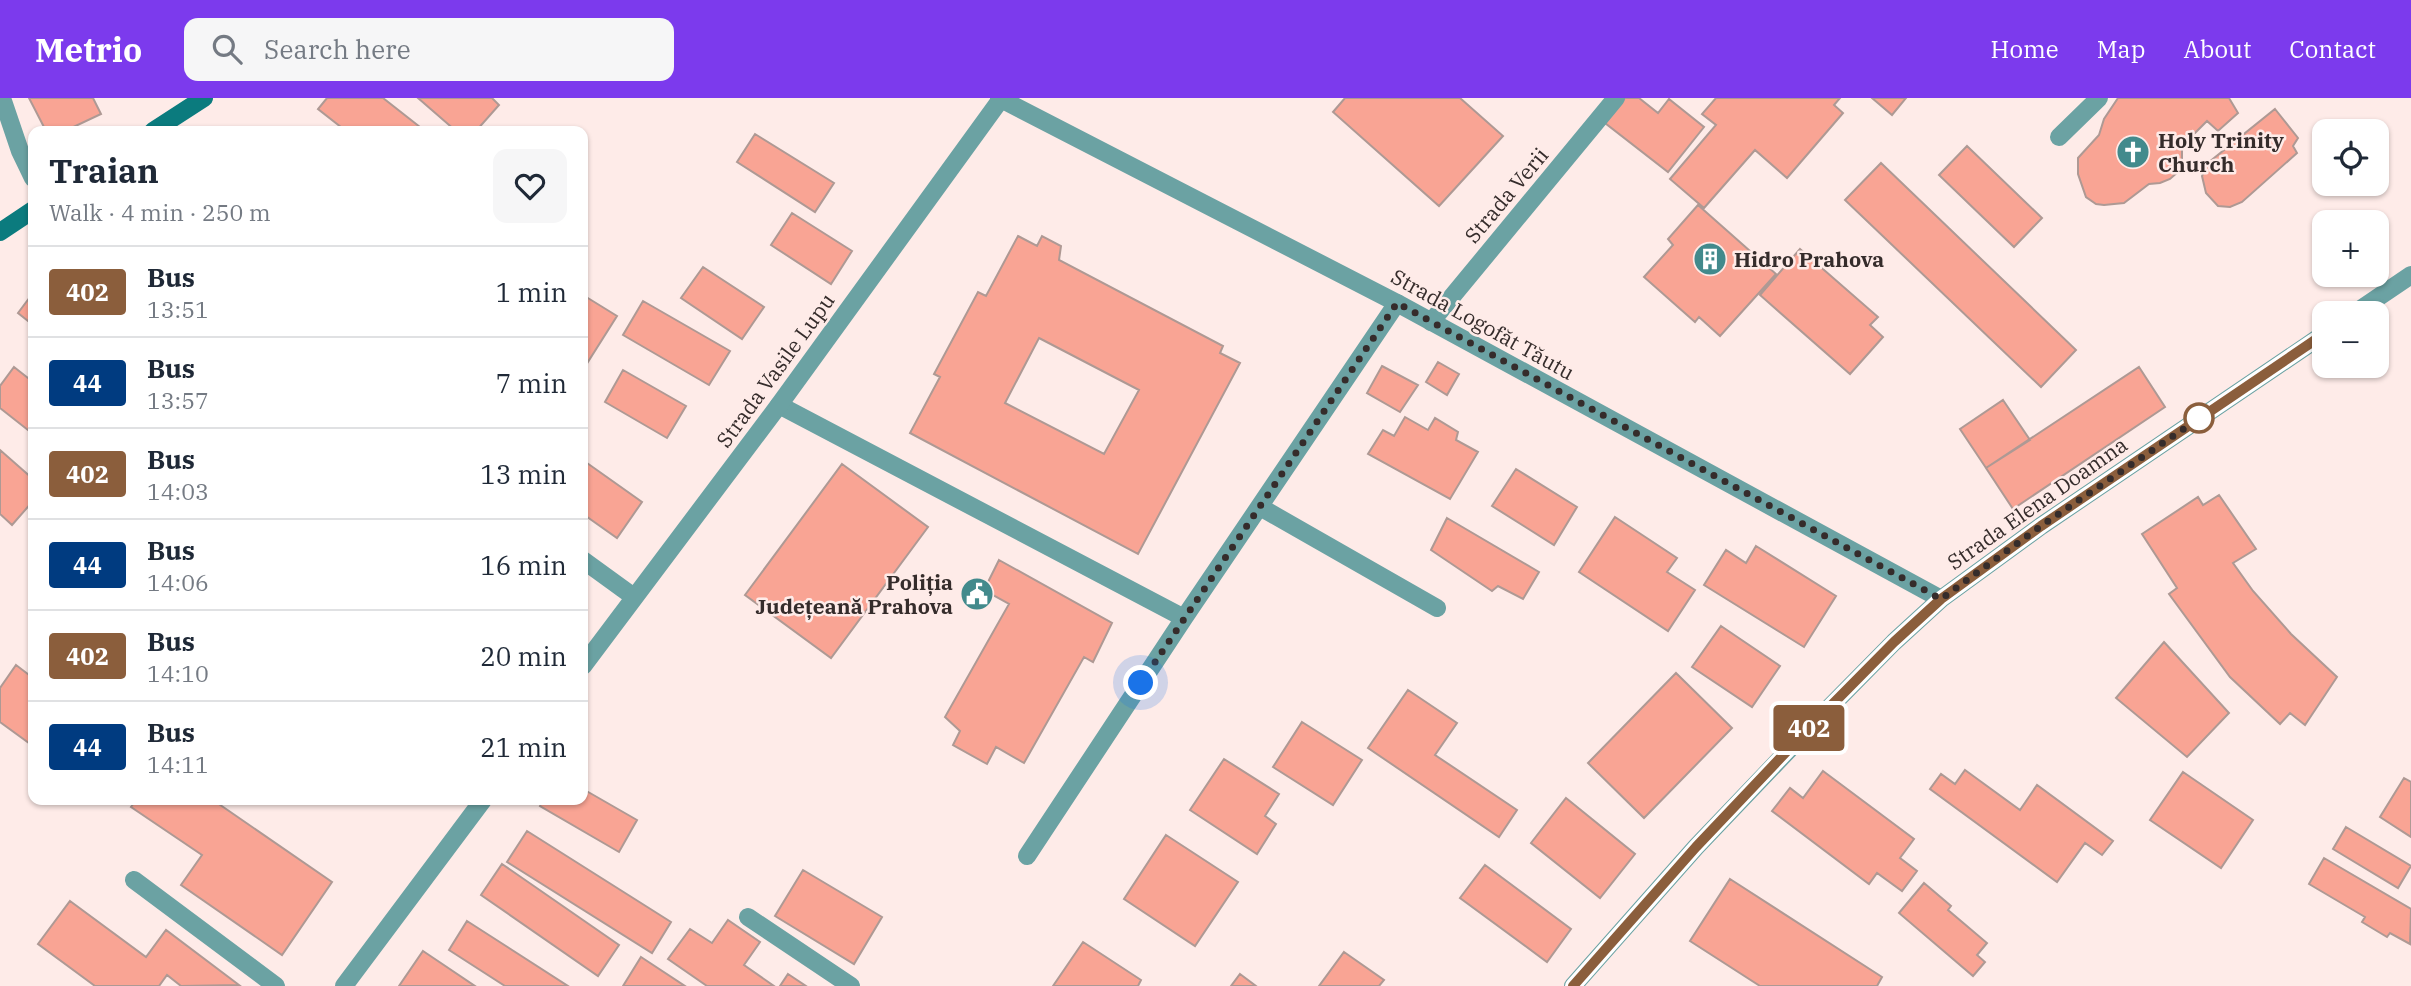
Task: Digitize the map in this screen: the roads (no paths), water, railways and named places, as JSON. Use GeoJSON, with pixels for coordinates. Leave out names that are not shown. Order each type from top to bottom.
{"type":"FeatureCollection","features":[{"type":"Feature","properties":{"kind":"main road"},"geometry":{"type":"LineString","coordinates":[[161,126],[204,98]]}},
{"type":"Feature","properties":{"kind":"main road"},"geometry":{"type":"LineString","coordinates":[[0,232],[28,213]]}},
{"type":"Feature","properties":{"kind":"street"},"geometry":{"type":"LineString","coordinates":[[2,98],[28,167]]}},
{"type":"Feature","properties":{"kind":"street","name":"Strada Logofăt Tăutu"},"geometry":{"type":"LineString","coordinates":[[1000,98],[1397,303],[1941,599]]}},
{"type":"Feature","properties":{"kind":"street","name":"Strada Vasile Lupu"},"geometry":{"type":"LineString","coordinates":[[588,659],[779,405],[1000,98]]}},
{"type":"Feature","properties":{"kind":"street","name":"Strada Verii"},"geometry":{"type":"LineString","coordinates":[[1431,322],[1616,98]]}},
{"type":"Feature","properties":{"kind":"street"},"geometry":{"type":"LineString","coordinates":[[2059,137],[2099,98]]}},
{"type":"Feature","properties":{"kind":"street"},"geometry":{"type":"LineString","coordinates":[[2373,301],[2411,275]]}},
{"type":"Feature","properties":{"kind":"street"},"geometry":{"type":"LineString","coordinates":[[1027,856],[1397,303]]}},
{"type":"Feature","properties":{"kind":"street","name":"Strada Elena Doamna"},"geometry":{"type":"LineString","coordinates":[[1573,986],[1696,847],[1814,722],[1941,599],[2041,526],[2312,342]]}},
{"type":"Feature","properties":{"kind":"street"},"geometry":{"type":"LineString","coordinates":[[779,405],[1184,618]]}},
{"type":"Feature","properties":{"kind":"street"},"geometry":{"type":"LineString","coordinates":[[1260,508],[1437,608]]}},
{"type":"Feature","properties":{"kind":"street"},"geometry":{"type":"LineString","coordinates":[[588,564],[634,597]]}},
{"type":"Feature","properties":{"kind":"street"},"geometry":{"type":"LineString","coordinates":[[344,986],[478,805]]}},
{"type":"Feature","properties":{"kind":"street"},"geometry":{"type":"LineString","coordinates":[[134,880],[276,986]]}},
{"type":"Feature","properties":{"kind":"street"},"geometry":{"type":"LineString","coordinates":[[748,917],[850,986]]}},
{"type":"Feature","properties":{"kind":"place","name":"Holy Trinity Church"},"geometry":{"type":"Point","coordinates":[2133,152]}},
{"type":"Feature","properties":{"kind":"place","name":"Hidro Prahova"},"geometry":{"type":"Point","coordinates":[1710,259]}},
{"type":"Feature","properties":{"kind":"place","name":"Poliția Județeană Prahova"},"geometry":{"type":"Point","coordinates":[977,594]}}]}
